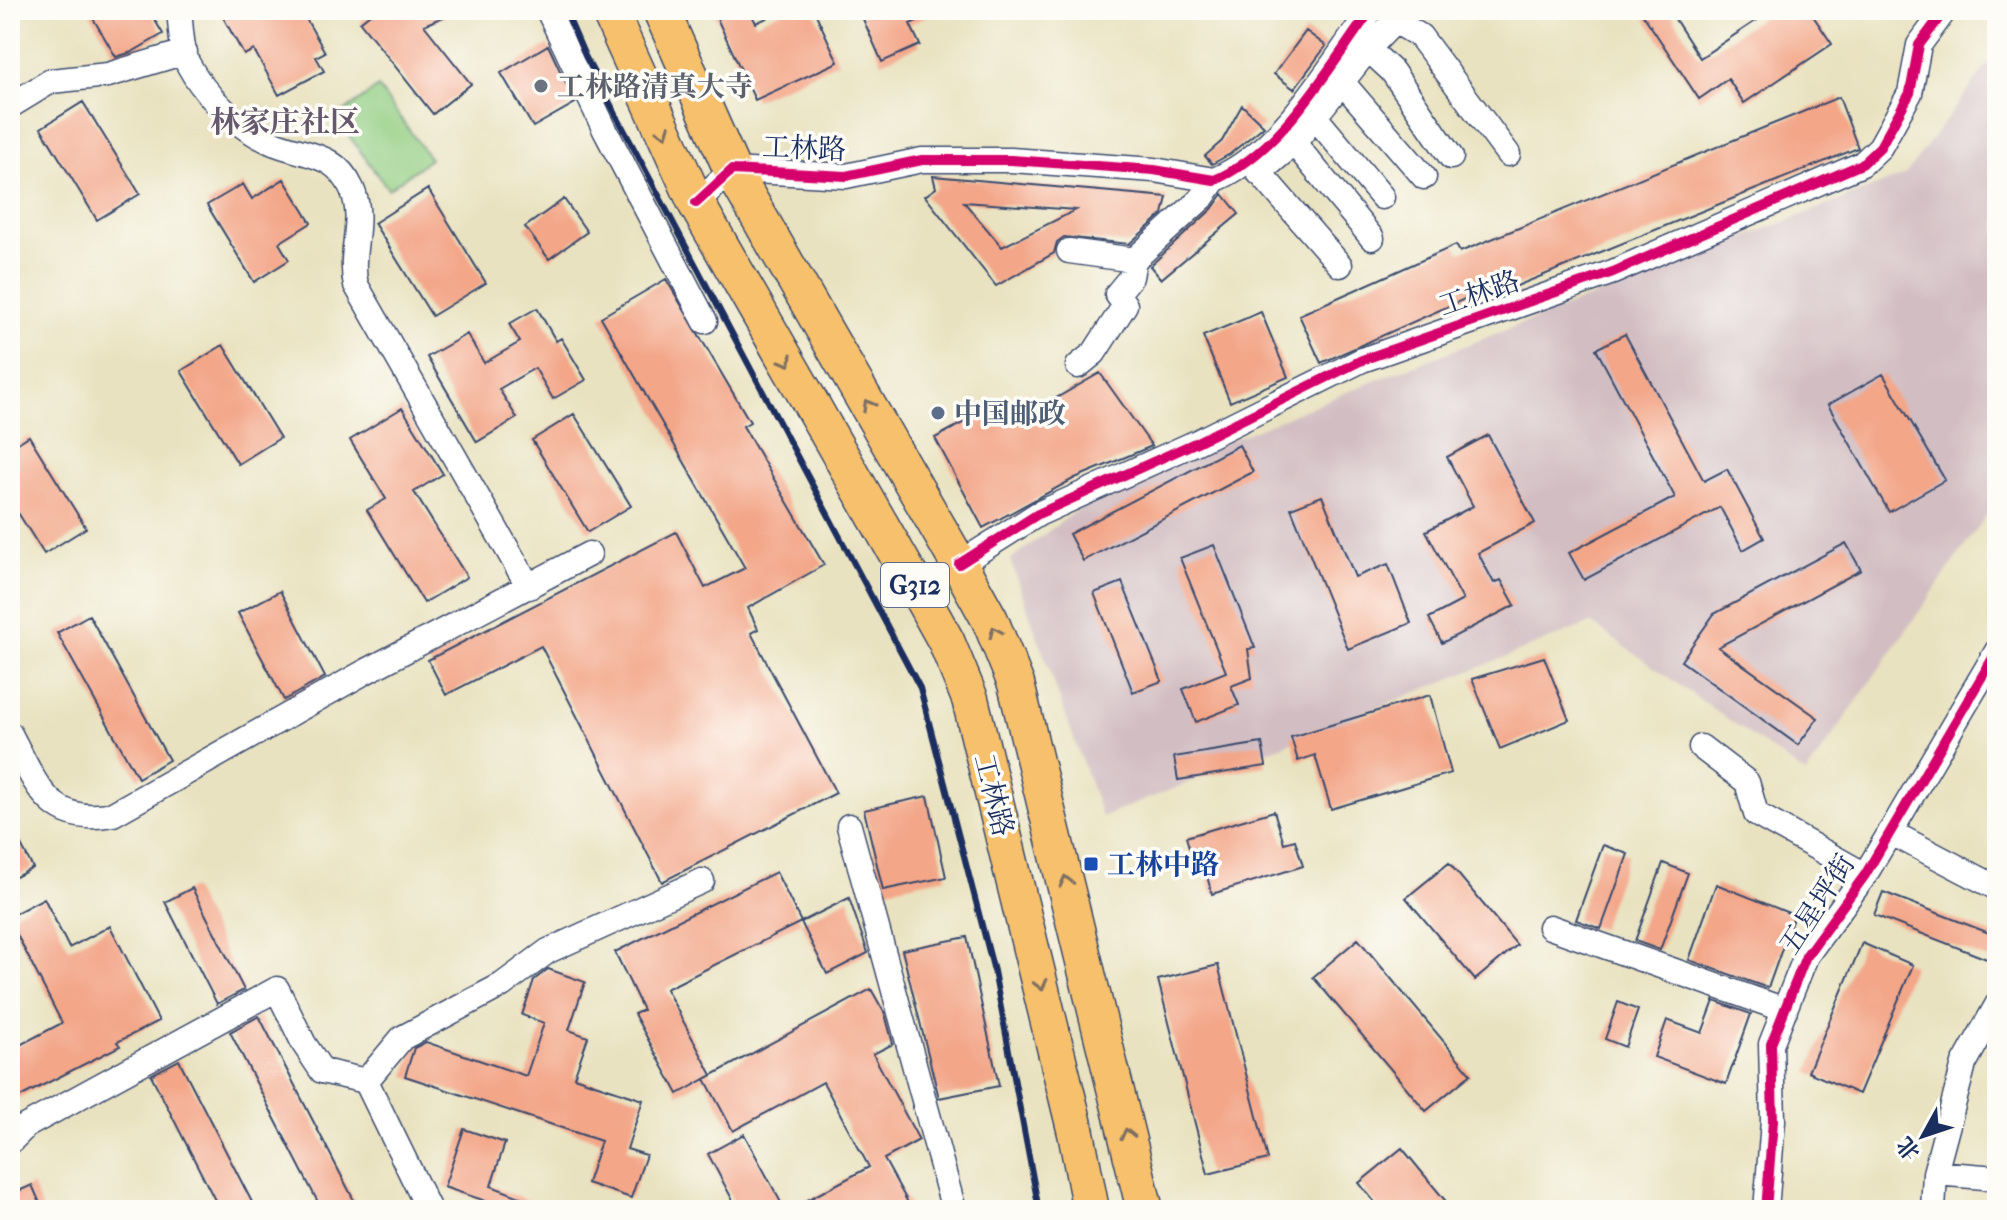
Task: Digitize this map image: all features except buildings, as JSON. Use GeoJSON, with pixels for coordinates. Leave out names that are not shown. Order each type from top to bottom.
{"type":"FeatureCollection","features":[{"type":"Feature","properties":{"kind":"highway","name":"工林路"},"geometry":{"type":"LineString","coordinates":[[609,10],[696,203],[946,641],[970,699],[1076,1133],[1091,1210]]}},
{"type":"Feature","properties":{"kind":"highway","name":"工林路"},"geometry":{"type":"LineString","coordinates":[[661,10],[732,170],[990,620],[1016,684],[1145,1210]]}},
{"type":"Feature","properties":{"kind":"street"},"geometry":{"type":"LineString","coordinates":[[179,10],[187,62],[240,124],[273,143],[328,158],[352,189],[359,227],[352,269],[356,285],[529,587]]}},
{"type":"Feature","properties":{"kind":"street"},"geometry":{"type":"LineString","coordinates":[[548,10],[605,130],[705,321]]}},
{"type":"Feature","properties":{"kind":"street"},"geometry":{"type":"LineString","coordinates":[[1078,366],[1094,353],[1125,305],[1117,294],[1131,277],[1134,260],[1223,176],[1262,151],[1371,10]]}},
{"type":"Feature","properties":{"kind":"street","name":"工林路"},"geometry":{"type":"LineString","coordinates":[[959,564],[1038,514],[1197,442],[1362,360],[1613,272],[1862,164],[1880,147],[1910,93],[1919,45],[1945,10]]}},
{"type":"Feature","properties":{"kind":"street"},"geometry":{"type":"LineString","coordinates":[[1340,265],[1260,173],[1294,143],[1368,49],[1395,21],[1420,36],[1508,154]]}},
{"type":"Feature","properties":{"kind":"street"},"geometry":{"type":"LineString","coordinates":[[1368,49],[1392,71],[1451,157]]}},
{"type":"Feature","properties":{"kind":"street"},"geometry":{"type":"LineString","coordinates":[[10,106],[51,81],[108,75],[185,52]]}},
{"type":"Feature","properties":{"kind":"street"},"geometry":{"type":"LineString","coordinates":[[1342,82],[1424,177]]}},
{"type":"Feature","properties":{"kind":"street"},"geometry":{"type":"LineString","coordinates":[[1315,117],[1382,197]]}},
{"type":"Feature","properties":{"kind":"street"},"geometry":{"type":"LineString","coordinates":[[1294,143],[1372,238]]}},
{"type":"Feature","properties":{"kind":"street","name":"工林路"},"geometry":{"type":"LineString","coordinates":[[696,203],[732,170],[846,176],[922,160],[1011,160],[1223,176],[1260,173]]}},
{"type":"Feature","properties":{"kind":"street"},"geometry":{"type":"LineString","coordinates":[[1069,251],[1134,260]]}},
{"type":"Feature","properties":{"kind":"street"},"geometry":{"type":"LineString","coordinates":[[10,734],[41,791],[55,806],[89,819],[113,814],[363,673],[589,554]]}},
{"type":"Feature","properties":{"kind":"street","name":"五星坪街"},"geometry":{"type":"LineString","coordinates":[[1766,1210],[1773,1121],[1771,1044],[1806,956],[1865,875],[1997,651]]}},
{"type":"Feature","properties":{"kind":"street"},"geometry":{"type":"LineString","coordinates":[[1701,747],[1747,782],[1756,814],[1865,875]]}},
{"type":"Feature","properties":{"kind":"street"},"geometry":{"type":"LineString","coordinates":[[849,826],[954,1210]]}},
{"type":"Feature","properties":{"kind":"street"},"geometry":{"type":"LineString","coordinates":[[1890,832],[1997,888]]}},
{"type":"Feature","properties":{"kind":"street"},"geometry":{"type":"LineString","coordinates":[[366,1081],[402,1038],[502,985],[548,951],[702,881]]}},
{"type":"Feature","properties":{"kind":"street"},"geometry":{"type":"LineString","coordinates":[[1550,927],[1785,1010]]}},
{"type":"Feature","properties":{"kind":"street"},"geometry":{"type":"LineString","coordinates":[[10,1142],[26,1126],[277,989],[304,1044],[322,1071],[366,1081]]}},
{"type":"Feature","properties":{"kind":"street"},"geometry":{"type":"LineString","coordinates":[[1933,1210],[1935,1173],[1964,1064],[1995,1014]]}},
{"type":"Feature","properties":{"kind":"street"},"geometry":{"type":"LineString","coordinates":[[366,1081],[429,1210]]}},
{"type":"Feature","properties":{"kind":"street"},"geometry":{"type":"LineString","coordinates":[[1935,1173],[1997,1178]]}},
{"type":"Feature","properties":{"kind":"shaded area"},"geometry":{"type":"Polygon","coordinates":[[[1997,52],[1997,500],[1806,774],[1591,623],[1102,817],[1010,560],[1096,496],[1364,385],[1905,175],[1997,52]]]}},
{"type":"Feature","properties":{"kind":"green space"},"geometry":{"type":"Polygon","coordinates":[[[378,87],[430,159],[388,189],[336,118],[378,87]]]}},
{"type":"Feature","properties":{"kind":"railway"},"geometry":{"type":"LineString","coordinates":[[565,10],[585,56],[920,688],[994,971],[1039,1210]]}},
{"type":"Feature","properties":{"kind":"cycle path"},"geometry":{"type":"LineString","coordinates":[[696,203],[732,170],[846,176],[922,160],[1011,160],[1154,170],[1214,180],[1239,167],[1282,129],[1371,10]]}},
{"type":"Feature","properties":{"kind":"cycle path"},"geometry":{"type":"LineString","coordinates":[[959,564],[1038,514],[1197,442],[1362,360],[1613,272],[1862,164],[1880,147],[1910,93],[1919,45],[1945,10]]}},
{"type":"Feature","properties":{"kind":"cycle path"},"geometry":{"type":"LineString","coordinates":[[1766,1210],[1773,1121],[1771,1044],[1806,956],[1865,875],[1997,651]]}},
{"type":"Feature","properties":{"kind":"place","name":"工林路清真大寺"},"geometry":{"type":"Point","coordinates":[541,86]}},
{"type":"Feature","properties":{"kind":"place","name":"中国邮政"},"geometry":{"type":"Point","coordinates":[938,413]}},
{"type":"Feature","properties":{"kind":"place","name":"工林中路"},"geometry":{"type":"Point","coordinates":[1091,864]}},
{"type":"Feature","properties":{"kind":"district","name":"林家庄社区"},"geometry":{"type":"Point","coordinates":[285,122]}}]}
